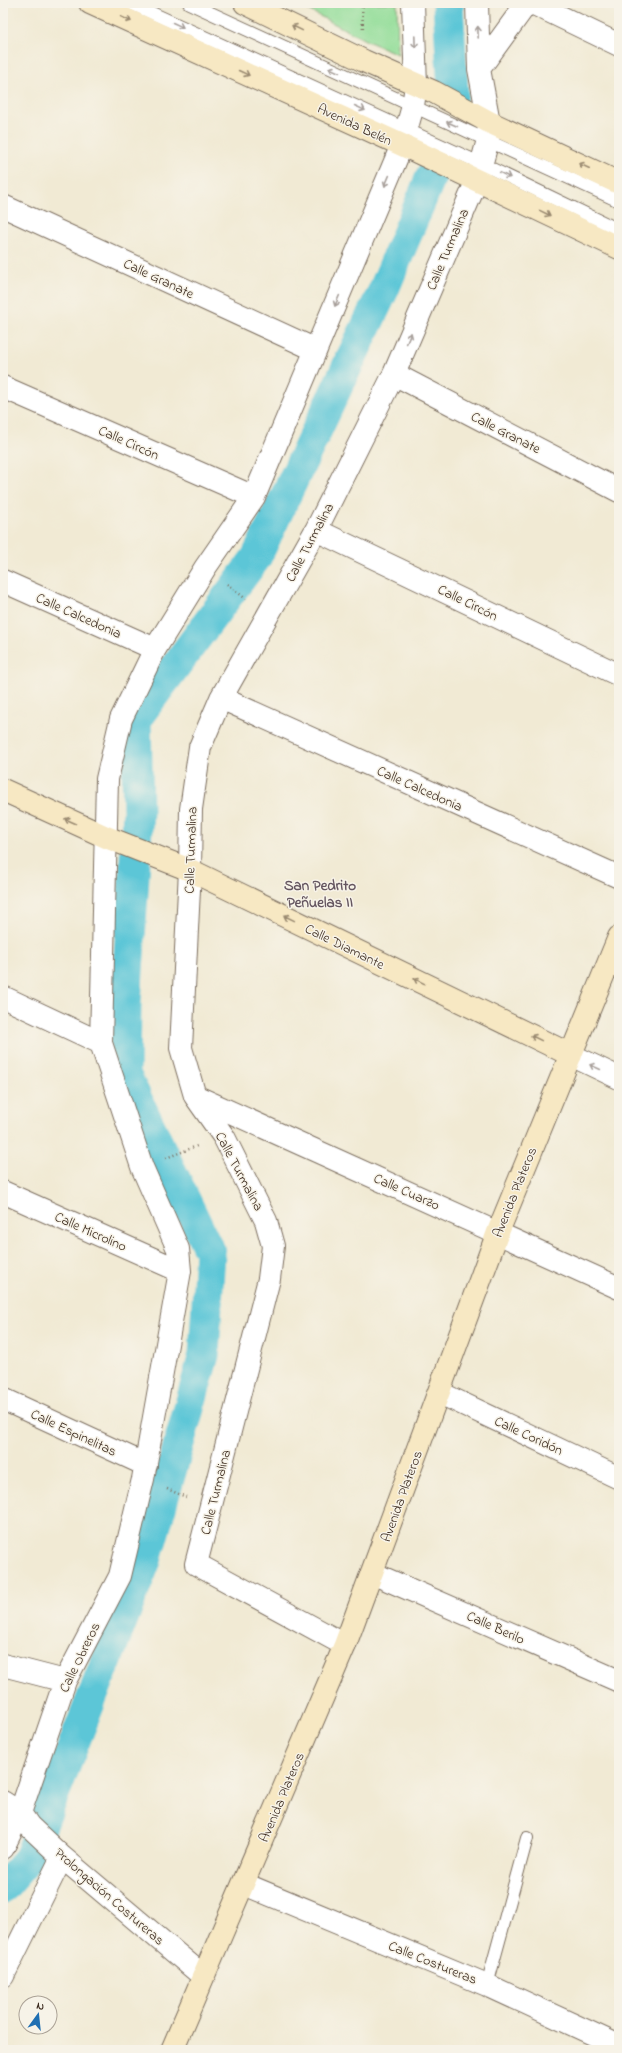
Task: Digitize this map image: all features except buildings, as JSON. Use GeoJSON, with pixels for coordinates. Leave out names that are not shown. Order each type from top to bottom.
{"type":"FeatureCollection","features":[{"type":"Feature","properties":{"kind":"street","name":"Avenida Belén"},"geometry":{"type":"LineString","coordinates":[[90,3],[404,137],[479,172],[619,248]]}},
{"type":"Feature","properties":{"kind":"street"},"geometry":{"type":"LineString","coordinates":[[245,3],[364,61],[434,92],[488,131],[619,183]]}},
{"type":"Feature","properties":{"kind":"street"},"geometry":{"type":"LineString","coordinates":[[146,1464],[180,1271],[178,1249],[142,1167],[101,1043],[107,779],[121,719],[155,649],[205,568],[254,497],[404,137],[413,106],[416,84],[413,3]]}},
{"type":"Feature","properties":{"kind":"street","name":"Calle Turmalina"},"geometry":{"type":"LineString","coordinates":[[345,1645],[196,1564],[269,1279],[273,1246],[266,1221],[224,1137],[195,1096],[181,1048],[190,870],[191,809],[200,747],[221,698],[316,530],[394,374],[479,172],[488,131],[479,68],[477,3]]}},
{"type":"Feature","properties":{"kind":"street"},"geometry":{"type":"LineString","coordinates":[[479,68],[527,3]]}},
{"type":"Feature","properties":{"kind":"street"},"geometry":{"type":"LineString","coordinates":[[532,3],[619,45]]}},
{"type":"Feature","properties":{"kind":"street","name":"Calle Granate"},"geometry":{"type":"LineString","coordinates":[[3,206],[316,350]]}},
{"type":"Feature","properties":{"kind":"street","name":"Calle Granate"},"geometry":{"type":"LineString","coordinates":[[394,374],[619,491]]}},
{"type":"Feature","properties":{"kind":"street","name":"Calle Circón"},"geometry":{"type":"LineString","coordinates":[[3,386],[254,497]]}},
{"type":"Feature","properties":{"kind":"street","name":"Calle Circón"},"geometry":{"type":"LineString","coordinates":[[316,530],[619,675]]}},
{"type":"Feature","properties":{"kind":"street","name":"Calle Calcedonia"},"geometry":{"type":"LineString","coordinates":[[3,581],[155,649]]}},
{"type":"Feature","properties":{"kind":"street","name":"Calle Calcedonia"},"geometry":{"type":"LineString","coordinates":[[221,698],[619,877]]}},
{"type":"Feature","properties":{"kind":"street","name":"Calle Diamante"},"geometry":{"type":"LineString","coordinates":[[3,790],[106,837],[190,870],[619,1078]]}},
{"type":"Feature","properties":{"kind":"street","name":"Avenida Plateros"},"geometry":{"type":"LineString","coordinates":[[172,2050],[345,1645],[440,1393],[498,1232],[619,937]]}},
{"type":"Feature","properties":{"kind":"street"},"geometry":{"type":"LineString","coordinates":[[3,997],[101,1043]]}},
{"type":"Feature","properties":{"kind":"street","name":"Calle Cuarzo"},"geometry":{"type":"LineString","coordinates":[[195,1096],[619,1288]]}},
{"type":"Feature","properties":{"kind":"street","name":"Calle Microlino"},"geometry":{"type":"LineString","coordinates":[[3,1192],[180,1271]]}},
{"type":"Feature","properties":{"kind":"street","name":"Calle Coridón"},"geometry":{"type":"LineString","coordinates":[[440,1393],[619,1478]]}},
{"type":"Feature","properties":{"kind":"street","name":"Calle Espinelitas"},"geometry":{"type":"LineString","coordinates":[[3,1399],[146,1464]]}},
{"type":"Feature","properties":{"kind":"street","name":"Calle Obreros"},"geometry":{"type":"LineString","coordinates":[[3,1848],[12,1808],[65,1681],[120,1576],[144,1480],[146,1464]]}},
{"type":"Feature","properties":{"kind":"street","name":"Calle Berilo"},"geometry":{"type":"LineString","coordinates":[[372,1573],[619,1681]]}},
{"type":"Feature","properties":{"kind":"street"},"geometry":{"type":"LineString","coordinates":[[3,1665],[65,1681]]}},
{"type":"Feature","properties":{"kind":"street","name":"Prolongación Costureras"},"geometry":{"type":"LineString","coordinates":[[12,1808],[62,1857],[203,1976]]}},
{"type":"Feature","properties":{"kind":"street"},"geometry":{"type":"LineString","coordinates":[[3,1976],[62,1857]]}},
{"type":"Feature","properties":{"kind":"street","name":"Calle Costureras"},"geometry":{"type":"LineString","coordinates":[[244,1884],[487,1985],[619,2046]]}},
{"type":"Feature","properties":{"kind":"lane"},"geometry":{"type":"LineString","coordinates":[[130,3],[404,137]]}},
{"type":"Feature","properties":{"kind":"lane"},"geometry":{"type":"LineString","coordinates":[[189,3],[413,106],[488,131],[619,201]]}},
{"type":"Feature","properties":{"kind":"lane"},"geometry":{"type":"LineString","coordinates":[[479,172],[619,230]]}},
{"type":"Feature","properties":{"kind":"lane"},"geometry":{"type":"LineString","coordinates":[[487,1985],[527,1838]]}},
{"type":"Feature","properties":{"kind":"path"},"geometry":{"type":"LineString","coordinates":[[224,581],[252,604]]}},
{"type":"Feature","properties":{"kind":"path"},"geometry":{"type":"LineString","coordinates":[[162,1160],[204,1144]]}},
{"type":"Feature","properties":{"kind":"path"},"geometry":{"type":"LineString","coordinates":[[160,1486],[188,1498]]}},
{"type":"Feature","properties":{"kind":"green space"},"geometry":{"type":"Polygon","coordinates":[[[295,3],[397,3],[398,54],[367,41],[295,3]]]}},
{"type":"Feature","properties":{"kind":"waterway"},"geometry":{"type":"LineString","coordinates":[[448,3],[453,93]]}},
{"type":"Feature","properties":{"kind":"waterway"},"geometry":{"type":"LineString","coordinates":[[3,1888],[29,1858],[146,1560],[204,1355],[210,1252],[125,1074],[126,1003],[138,812],[136,719],[256,558],[384,289],[432,174]]}},
{"type":"Feature","properties":{"kind":"district","name":"San Pedrito Peñuelas II"},"geometry":{"type":"Point","coordinates":[320,894]}}]}
